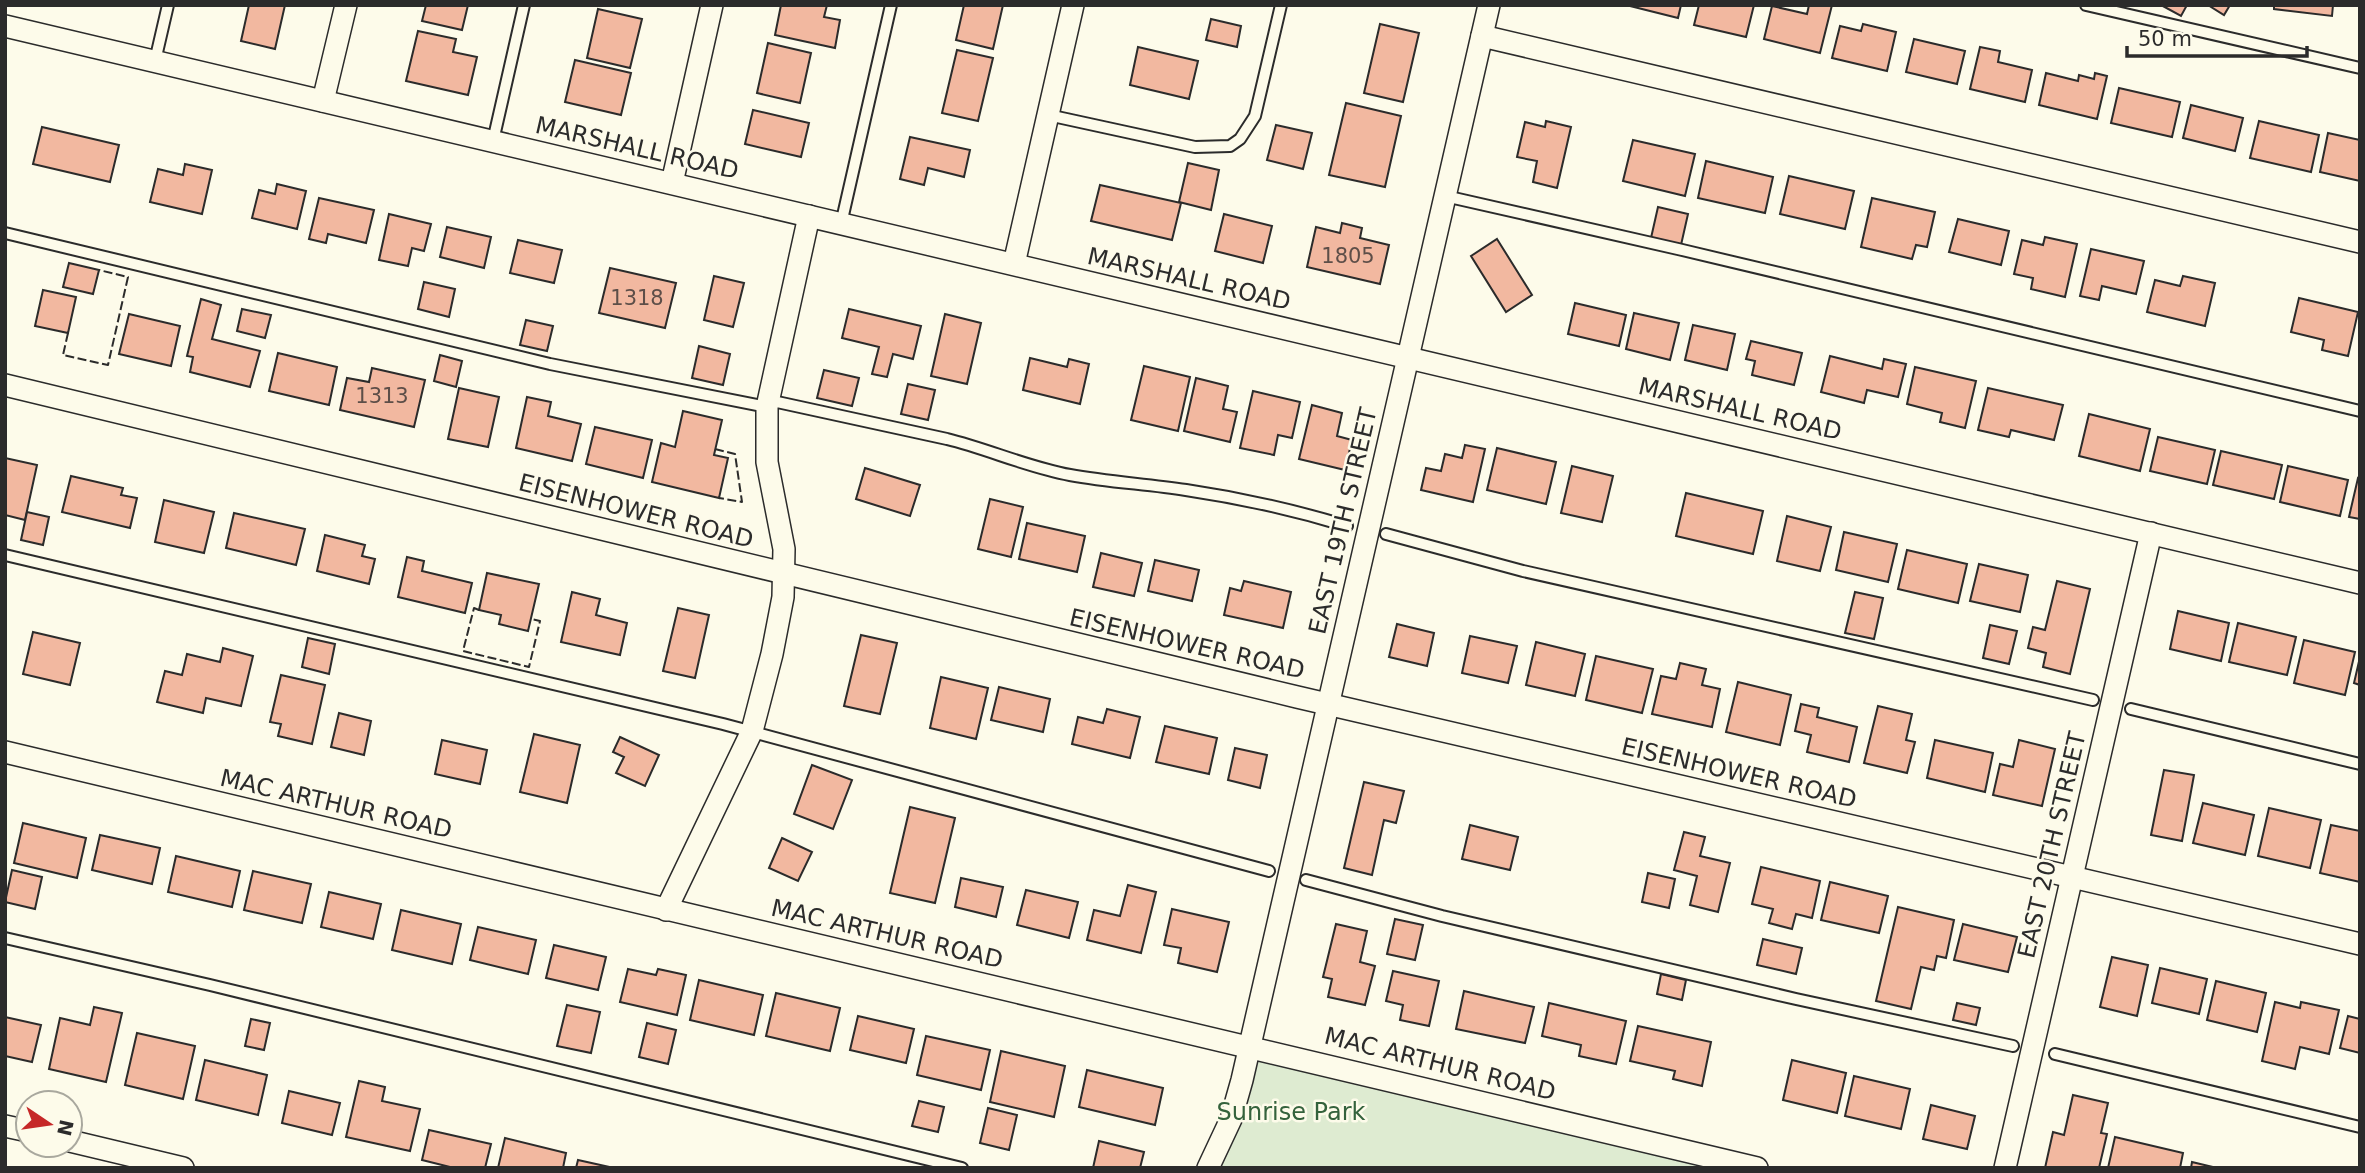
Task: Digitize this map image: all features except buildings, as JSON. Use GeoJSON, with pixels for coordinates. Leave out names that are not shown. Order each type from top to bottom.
{"type":"FeatureCollection","features":[{"type":"Feature","properties":{"kind":"street"},"geometry":{"type":"LineString","coordinates":[[323,101],[346,5]]}},
{"type":"Feature","properties":{"kind":"street"},"geometry":{"type":"LineString","coordinates":[[672,183],[712,5]]}},
{"type":"Feature","properties":{"kind":"street"},"geometry":{"type":"LineString","coordinates":[[1014,264],[1073,5]]}},
{"type":"Feature","properties":{"kind":"street","name":"EAST 19TH STREET"},"geometry":{"type":"LineString","coordinates":[[1208,1168],[1231,1119],[1250,1045],[1489,5]]}},
{"type":"Feature","properties":{"kind":"street","name":"MARSHALL ROAD"},"geometry":{"type":"LineString","coordinates":[[5,26],[2360,583]]}},
{"type":"Feature","properties":{"kind":"street"},"geometry":{"type":"LineString","coordinates":[[1482,36],[2360,242]]}},
{"type":"Feature","properties":{"kind":"street"},"geometry":{"type":"LineString","coordinates":[[666,910],[751,731],[772,654],[783,597],[784,549],[766,462],[768,404],[809,216]]}},
{"type":"Feature","properties":{"kind":"street","name":"EISENHOWER ROAD"},"geometry":{"type":"LineString","coordinates":[[5,384],[1328,704],[2360,944]]}},
{"type":"Feature","properties":{"kind":"street","name":"EAST 20TH STREET"},"geometry":{"type":"LineString","coordinates":[[2005,1168],[2151,533]]}},
{"type":"Feature","properties":{"kind":"street","name":"MAC ARTHUR ROAD"},"geometry":{"type":"LineString","coordinates":[[5,752],[666,910],[1250,1045],[1757,1168]]}},
{"type":"Feature","properties":{"kind":"street"},"geometry":{"type":"LineString","coordinates":[[84,1144],[183,1168]]}},
{"type":"Feature","properties":{"kind":"lane"},"geometry":{"type":"LineString","coordinates":[[155,61],[168,5]]}},
{"type":"Feature","properties":{"kind":"lane"},"geometry":{"type":"LineString","coordinates":[[493,141],[524,5]]}},
{"type":"Feature","properties":{"kind":"lane"},"geometry":{"type":"LineString","coordinates":[[841,224],[891,5]]}},
{"type":"Feature","properties":{"kind":"lane"},"geometry":{"type":"LineString","coordinates":[[1048,115],[1195,147],[1230,146],[1240,139],[1255,116],[1281,5]]}},
{"type":"Feature","properties":{"kind":"lane"},"geometry":{"type":"LineString","coordinates":[[2086,5],[2360,68]]}},
{"type":"Feature","properties":{"kind":"lane"},"geometry":{"type":"LineString","coordinates":[[1445,196],[2360,411]]}},
{"type":"Feature","properties":{"kind":"lane"},"geometry":{"type":"LineString","coordinates":[[5,233],[550,364],[947,439],[1031,466],[1070,475],[1184,489],[1245,500],[1347,526]]}},
{"type":"Feature","properties":{"kind":"lane"},"geometry":{"type":"LineString","coordinates":[[1386,534],[1523,571],[2094,700]]}},
{"type":"Feature","properties":{"kind":"lane"},"geometry":{"type":"LineString","coordinates":[[5,555],[751,731],[1269,871]]}},
{"type":"Feature","properties":{"kind":"lane"},"geometry":{"type":"LineString","coordinates":[[2131,709],[2360,764]]}},
{"type":"Feature","properties":{"kind":"lane"},"geometry":{"type":"LineString","coordinates":[[1306,880],[1442,916],[1796,999],[2013,1046]]}},
{"type":"Feature","properties":{"kind":"lane"},"geometry":{"type":"LineString","coordinates":[[5,938],[210,985],[962,1168]]}},
{"type":"Feature","properties":{"kind":"lane"},"geometry":{"type":"LineString","coordinates":[[2055,1054],[2360,1128]]}},
{"type":"Feature","properties":{"kind":"green space","name":"Sunrise Park"},"geometry":{"type":"Polygon","coordinates":[[[1250,1045],[1757,1168],[1208,1168],[1250,1045]]]}},
{"type":"Feature","properties":{"kind":"fence"},"geometry":{"type":"LineString","coordinates":[[68,333],[63,355],[108,365],[128,277],[99,270]]}},
{"type":"Feature","properties":{"kind":"fence"},"geometry":{"type":"LineString","coordinates":[[715,449],[735,454],[742,502],[719,498]]}},
{"type":"Feature","properties":{"kind":"fence"},"geometry":{"type":"LineString","coordinates":[[479,610],[474,608],[463,651],[529,667],[540,621],[531,619]]}}]}
